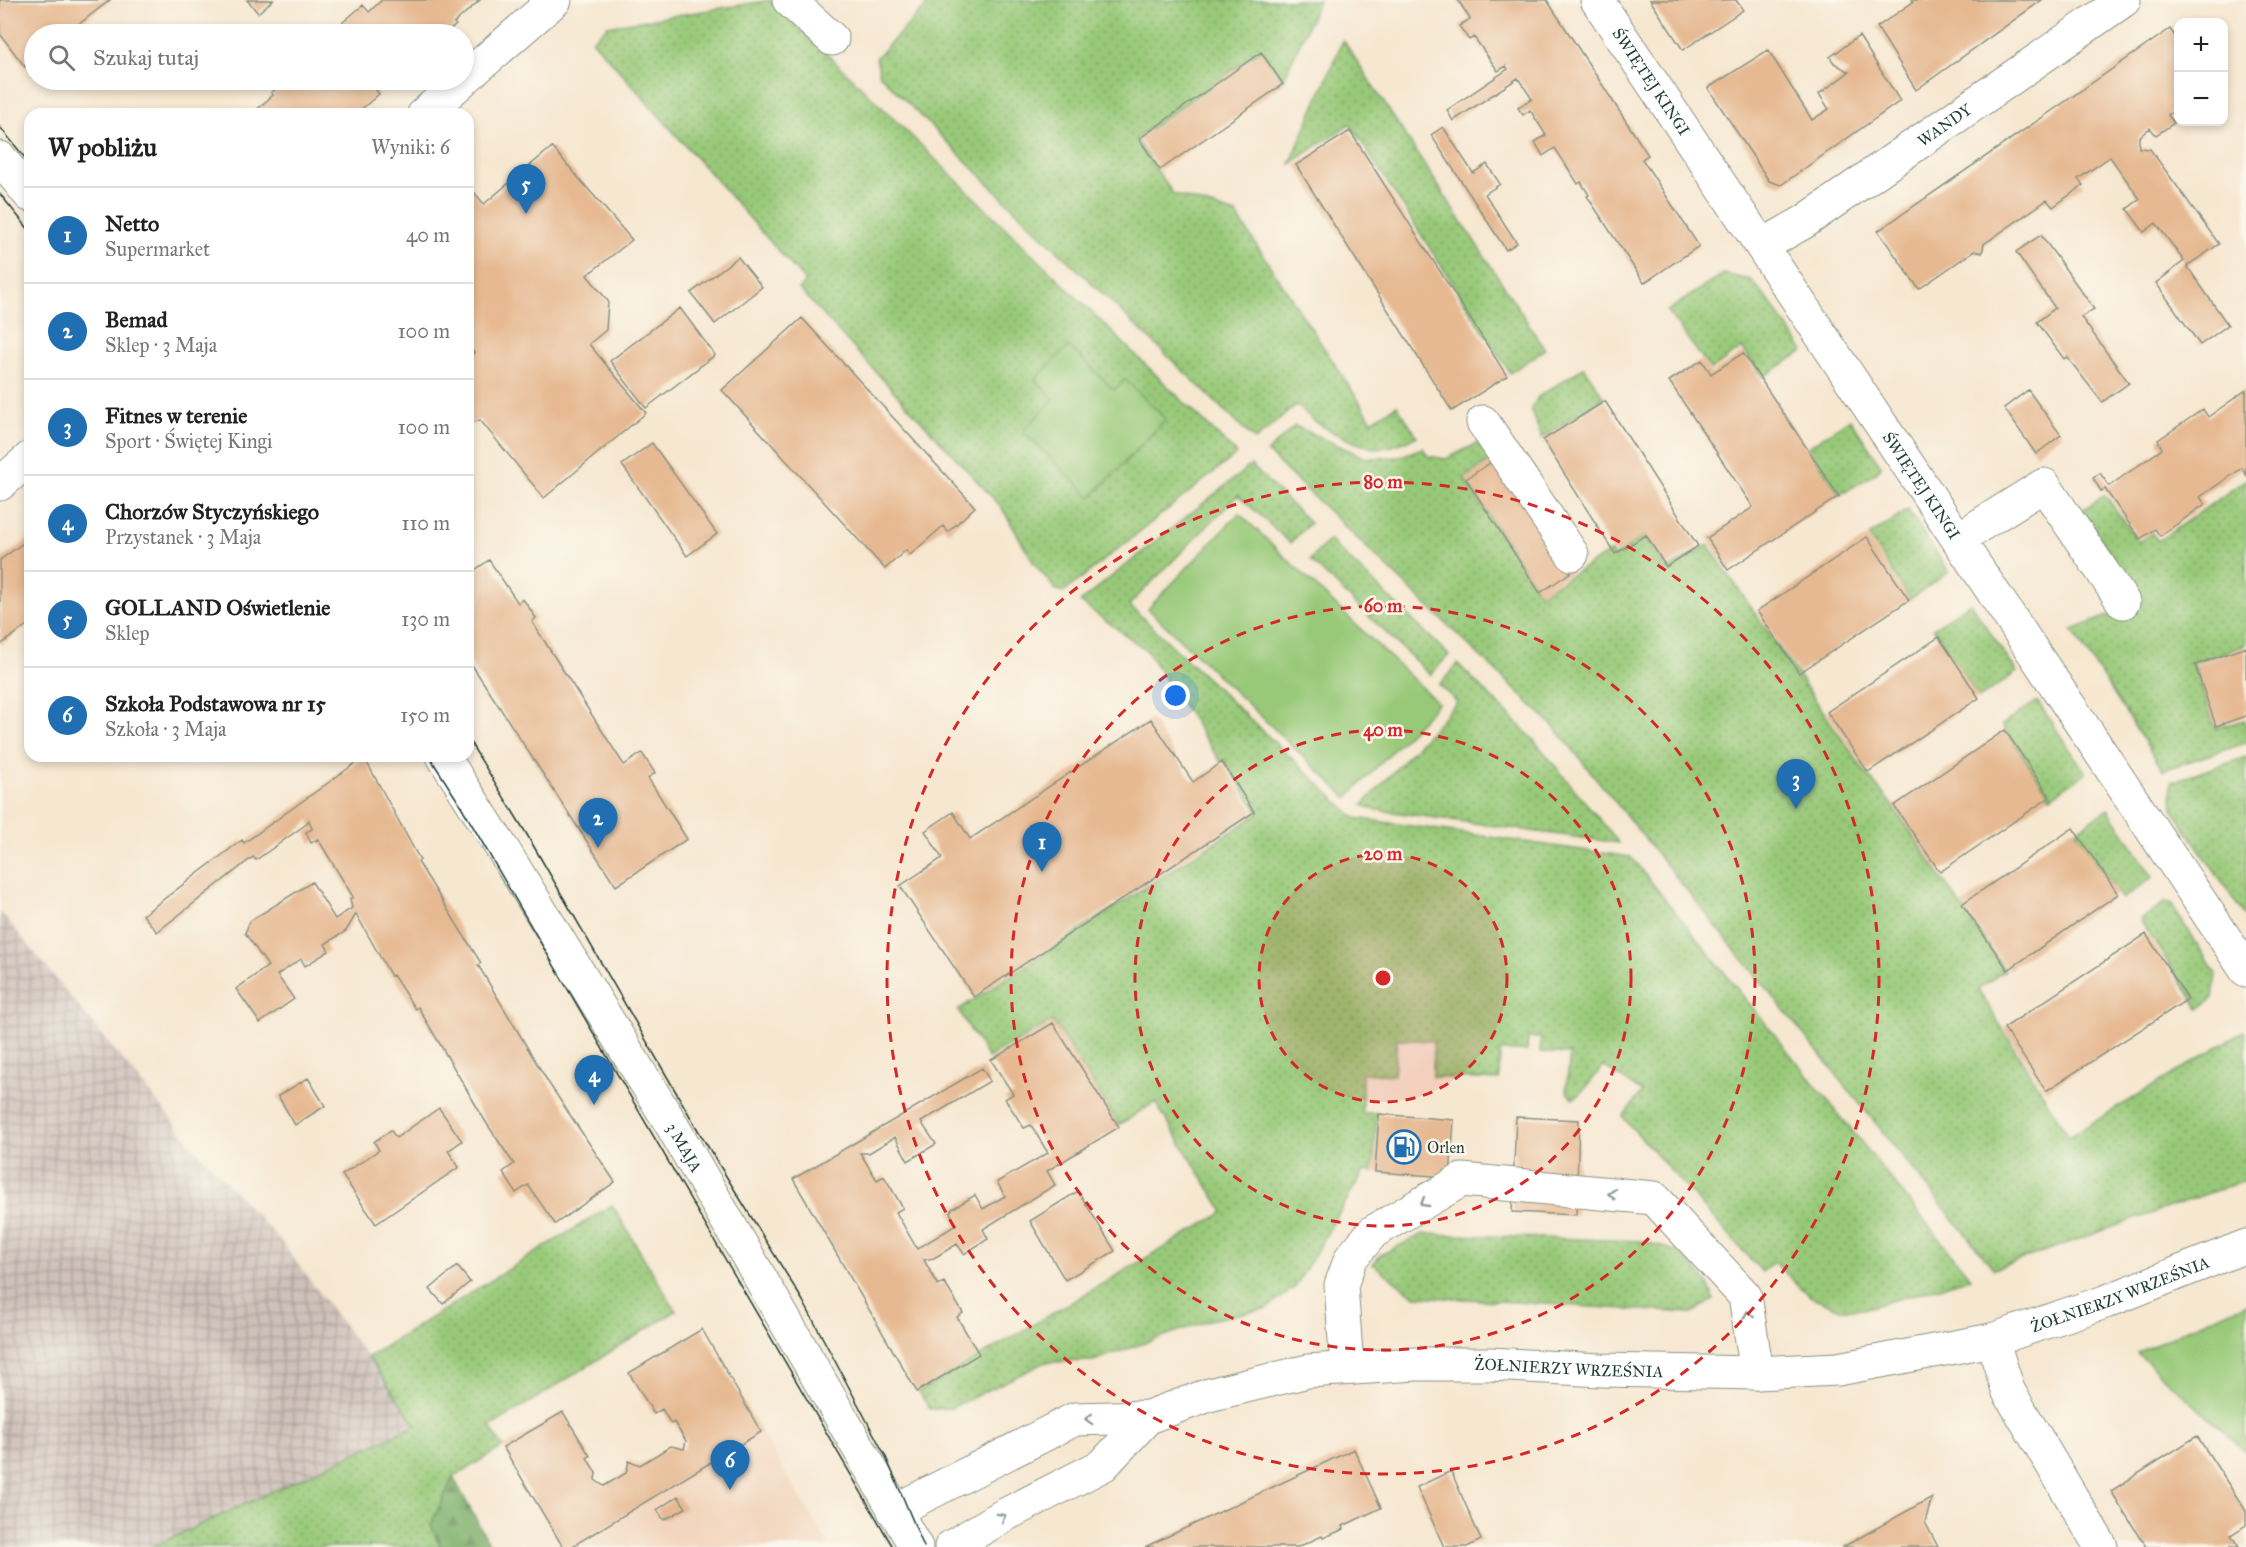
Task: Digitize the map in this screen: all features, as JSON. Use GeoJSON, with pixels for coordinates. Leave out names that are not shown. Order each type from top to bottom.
{"type":"FeatureCollection","features":[{"type":"Feature","properties":{"kind":"main road"},"geometry":{"type":"LineString","coordinates":[[474,70],[555,0]]}},
{"type":"Feature","properties":{"kind":"main road"},"geometry":{"type":"LineString","coordinates":[[789,0],[832,39]]}},
{"type":"Feature","properties":{"kind":"main road","name":"ŚWIĘTEJ KINGI"},"geometry":{"type":"LineString","coordinates":[[1597,0],[2246,970]]}},
{"type":"Feature","properties":{"kind":"main road","name":"WANDY"},"geometry":{"type":"LineString","coordinates":[[1762,246],[1804,222],[2124,0]]}},
{"type":"Feature","properties":{"kind":"main road"},"geometry":{"type":"LineString","coordinates":[[431,108],[452,90]]}},
{"type":"Feature","properties":{"kind":"main road"},"geometry":{"type":"LineString","coordinates":[[0,158],[24,188]]}},
{"type":"Feature","properties":{"kind":"main road"},"geometry":{"type":"LineString","coordinates":[[1484,422],[1572,554]]}},
{"type":"Feature","properties":{"kind":"main road"},"geometry":{"type":"LineString","coordinates":[[0,484],[24,463]]}},
{"type":"Feature","properties":{"kind":"main road"},"geometry":{"type":"LineString","coordinates":[[1958,539],[2043,485],[2122,602]]}},
{"type":"Feature","properties":{"kind":"main road","name":"3 MAJA"},"geometry":{"type":"LineString","coordinates":[[447,762],[670,1122],[916,1547]]}},
{"type":"Feature","properties":{"kind":"main road"},"geometry":{"type":"LineString","coordinates":[[1347,1368],[1341,1285],[1351,1258],[1373,1232],[1462,1180],[1654,1198],[1744,1296],[1757,1373]]}},
{"type":"Feature","properties":{"kind":"main road","name":"ŻOŁNIERZY WRZEŚNIA"},"geometry":{"type":"LineString","coordinates":[[894,1511],[1075,1419],[1148,1417],[1209,1395],[1308,1371],[1416,1364],[1490,1364],[1601,1370],[1757,1373],[1838,1369],[1992,1340],[2105,1302],[2246,1246]]}},
{"type":"Feature","properties":{"kind":"main road"},"geometry":{"type":"LineString","coordinates":[[1992,1340],[2009,1392],[2101,1547]]}},
{"type":"Feature","properties":{"kind":"main road","name":"ŻOŁNIERZY WRZEŚNIA"},"geometry":{"type":"LineString","coordinates":[[951,1547],[1001,1517],[1103,1465],[1148,1417]]}},
{"type":"Feature","properties":{"kind":"shaded area"},"geometry":{"type":"Polygon","coordinates":[[[0,911],[200,1154],[280,1240],[417,1424],[152,1547],[0,1547],[0,911]]]}},
{"type":"Feature","properties":{"kind":"shaded area"},"geometry":{"type":"Polygon","coordinates":[[[761,1432],[830,1547],[571,1547],[761,1432]]]}},
{"type":"Feature","properties":{"kind":"green space"},"geometry":{"type":"Polygon","coordinates":[[[772,0],[1237,454],[1064,592],[1055,589],[1034,563],[1002,508],[799,289],[806,282],[592,40],[608,26],[772,0]]]}},
{"type":"Feature","properties":{"kind":"green space"},"geometry":{"type":"Polygon","coordinates":[[[932,0],[1319,0],[1283,81],[1261,50],[1136,139],[1173,194],[1236,214],[1372,421],[1397,405],[1417,436],[1382,448],[1363,445],[1346,439],[1314,421],[1296,405],[1255,440],[1006,201],[880,75],[876,58],[932,0]]]}},
{"type":"Feature","properties":{"kind":"green space"},"geometry":{"type":"Polygon","coordinates":[[[1343,40],[1545,349],[1510,373],[1350,124],[1290,164],[1343,40]]]}},
{"type":"Feature","properties":{"kind":"green space"},"geometry":{"type":"Polygon","coordinates":[[[1723,274],[1751,280],[1769,301],[1804,351],[1763,377],[1742,348],[1711,370],[1667,311],[1723,274]]]}},
{"type":"Feature","properties":{"kind":"green space"},"geometry":{"type":"Polygon","coordinates":[[[1069,346],[1114,390],[1125,379],[1166,419],[1091,497],[1023,431],[1054,399],[1035,380],[1069,346]]]}},
{"type":"Feature","properties":{"kind":"green space"},"geometry":{"type":"Polygon","coordinates":[[[1584,367],[1604,398],[1542,438],[1531,410],[1538,397],[1584,367]]]}},
{"type":"Feature","properties":{"kind":"green space"},"geometry":{"type":"Polygon","coordinates":[[[1850,419],[1881,466],[1876,473],[1840,495],[1808,447],[1850,419]]]}},
{"type":"Feature","properties":{"kind":"green space"},"geometry":{"type":"Polygon","coordinates":[[[1295,426],[1366,458],[1398,457],[1423,448],[1428,456],[1446,459],[1484,440],[1495,458],[1464,478],[1540,594],[1610,552],[1614,557],[1645,536],[1667,570],[1708,545],[1865,772],[1892,805],[2005,970],[1978,989],[2069,1137],[2244,1031],[2246,1035],[2246,1180],[1994,1269],[1556,729],[1267,452],[1295,426]]]}},
{"type":"Feature","properties":{"kind":"green space"},"geometry":{"type":"Polygon","coordinates":[[[1251,465],[1310,523],[1290,543],[1238,495],[1129,605],[1355,818],[1631,857],[1971,1278],[1863,1309],[1840,1309],[1808,1295],[1774,1262],[1762,1272],[1627,1122],[1623,1116],[1642,1092],[1603,1066],[1581,1094],[1574,1098],[1566,1088],[1570,1054],[1540,1052],[1541,1038],[1528,1038],[1527,1051],[1500,1051],[1499,1080],[1433,1077],[1433,1041],[1397,1039],[1394,1075],[1362,1073],[1362,1113],[1377,1113],[1373,1172],[1364,1171],[1295,1287],[1268,1308],[1210,1320],[1093,1361],[1046,1362],[951,1408],[930,1409],[919,1392],[1224,1212],[1155,1102],[1119,1125],[1053,1021],[988,1058],[958,1010],[1259,813],[1224,760],[1220,761],[1146,650],[1080,602],[1251,465]]]}},
{"type":"Feature","properties":{"kind":"green space"},"geometry":{"type":"Polygon","coordinates":[[[2246,480],[2246,645],[2193,663],[2215,728],[2245,720],[2246,743],[2163,770],[2072,630],[2143,602],[2081,511],[2105,495],[2139,542],[2152,533],[2158,541],[2246,480]]]}},
{"type":"Feature","properties":{"kind":"green space"},"geometry":{"type":"Polygon","coordinates":[[[1908,510],[1949,572],[1910,599],[1869,536],[1908,510]]]}},
{"type":"Feature","properties":{"kind":"green space"},"geometry":{"type":"Polygon","coordinates":[[[1239,513],[1438,703],[1347,798],[1148,609],[1239,513]]]}},
{"type":"Feature","properties":{"kind":"green space"},"geometry":{"type":"Polygon","coordinates":[[[1329,540],[1449,655],[1430,675],[1310,560],[1329,540]]]}},
{"type":"Feature","properties":{"kind":"green space"},"geometry":{"type":"Polygon","coordinates":[[[1970,603],[2017,672],[1979,698],[1933,628],[1970,603]]]}},
{"type":"Feature","properties":{"kind":"green space"},"geometry":{"type":"Polygon","coordinates":[[[1458,664],[1533,739],[1619,843],[1371,809],[1363,805],[1457,702],[1439,685],[1458,664]]]}},
{"type":"Feature","properties":{"kind":"green space"},"geometry":{"type":"Polygon","coordinates":[[[2037,701],[2086,773],[2051,797],[2002,725],[2037,701]]]}},
{"type":"Feature","properties":{"kind":"green space"},"geometry":{"type":"Polygon","coordinates":[[[2246,757],[2246,918],[2173,810],[2171,782],[2246,757]]]}},
{"type":"Feature","properties":{"kind":"green space"},"geometry":{"type":"Polygon","coordinates":[[[2108,809],[2153,877],[2122,899],[2075,831],[2108,809]]]}},
{"type":"Feature","properties":{"kind":"green space"},"geometry":{"type":"Polygon","coordinates":[[[2164,903],[2171,904],[2216,974],[2213,998],[2199,1009],[2140,920],[2164,903]]]}},
{"type":"Feature","properties":{"kind":"green space"},"geometry":{"type":"Polygon","coordinates":[[[612,1205],[676,1311],[490,1427],[503,1447],[453,1477],[431,1525],[441,1547],[152,1547],[416,1425],[368,1357],[612,1205]]]}},
{"type":"Feature","properties":{"kind":"green space"},"geometry":{"type":"Polygon","coordinates":[[[1423,1234],[1643,1241],[1679,1252],[1708,1283],[1714,1300],[1692,1313],[1415,1296],[1373,1264],[1380,1255],[1423,1234]]]}},
{"type":"Feature","properties":{"kind":"green space"},"geometry":{"type":"Polygon","coordinates":[[[2246,1304],[2246,1452],[2137,1353],[2246,1304]]]}},
{"type":"Feature","properties":{"kind":"green space"},"geometry":{"type":"Polygon","coordinates":[[[453,1477],[491,1547],[441,1547],[431,1525],[453,1477]]]}},
{"type":"Feature","properties":{"kind":"building"},"geometry":{"type":"Polygon","coordinates":[[[0,0],[110,0],[79,24],[24,24],[24,66],[0,34],[0,0]]]}},
{"type":"Feature","properties":{"kind":"building"},"geometry":{"type":"Polygon","coordinates":[[[247,0],[273,0],[258,13],[247,0]]]}},
{"type":"Feature","properties":{"kind":"building"},"geometry":{"type":"Polygon","coordinates":[[[382,0],[480,0],[455,24],[342,23],[363,5],[369,12],[382,0]]]}},
{"type":"Feature","properties":{"kind":"building"},"geometry":{"type":"Polygon","coordinates":[[[1458,0],[1547,0],[1648,155],[1642,159],[1699,246],[1644,283],[1587,196],[1589,195],[1581,182],[1578,184],[1555,148],[1543,156],[1535,142],[1546,135],[1530,110],[1523,115],[1518,108],[1532,99],[1518,78],[1453,121],[1447,110],[1508,69],[1506,66],[1498,71],[1474,37],[1469,40],[1459,26],[1470,19],[1458,0]]]}},
{"type":"Feature","properties":{"kind":"building"},"geometry":{"type":"Polygon","coordinates":[[[1650,0],[1736,0],[1743,10],[1683,50],[1650,0]]]}},
{"type":"Feature","properties":{"kind":"building"},"geometry":{"type":"Polygon","coordinates":[[[1912,0],[2042,0],[1916,90],[1877,27],[1913,2],[1912,0]]]}},
{"type":"Feature","properties":{"kind":"building"},"geometry":{"type":"Polygon","coordinates":[[[2170,29],[2174,35],[2174,111],[2168,115],[2174,123],[2156,135],[2150,128],[2139,137],[2139,148],[2150,149],[2219,244],[2187,266],[2228,325],[2200,345],[2156,283],[2184,261],[2156,223],[2144,232],[2127,209],[2140,199],[2110,157],[2078,179],[2083,185],[2053,207],[2047,200],[1984,244],[1982,253],[1974,251],[1919,289],[1878,231],[2170,29]]]}},
{"type":"Feature","properties":{"kind":"building"},"geometry":{"type":"Polygon","coordinates":[[[1859,36],[1900,101],[1781,185],[1769,181],[1708,88],[1768,50],[1812,120],[1829,109],[1819,94],[1849,72],[1834,63],[1830,57],[1859,36]]]}},
{"type":"Feature","properties":{"kind":"building"},"geometry":{"type":"Polygon","coordinates":[[[1261,52],[1283,84],[1160,170],[1139,139],[1261,52]]]}},
{"type":"Feature","properties":{"kind":"building"},"geometry":{"type":"Polygon","coordinates":[[[274,90],[376,90],[379,94],[363,108],[259,108],[273,95],[271,93],[274,90]]]}},
{"type":"Feature","properties":{"kind":"building"},"geometry":{"type":"Polygon","coordinates":[[[1443,127],[1473,173],[1487,164],[1500,184],[1485,194],[1517,243],[1506,250],[1431,135],[1443,127]]]}},
{"type":"Feature","properties":{"kind":"building"},"geometry":{"type":"Polygon","coordinates":[[[1350,131],[1507,376],[1452,411],[1296,165],[1350,131]]]}},
{"type":"Feature","properties":{"kind":"building"},"geometry":{"type":"Polygon","coordinates":[[[552,147],[632,240],[587,275],[608,301],[606,330],[589,344],[646,413],[544,498],[480,420],[474,422],[474,192],[484,204],[552,147]]]}},
{"type":"Feature","properties":{"kind":"building"},"geometry":{"type":"Polygon","coordinates":[[[2041,235],[2094,309],[2081,317],[2129,383],[2102,402],[2067,357],[2064,359],[2037,322],[2055,308],[2016,252],[2041,235]]]}},
{"type":"Feature","properties":{"kind":"building"},"geometry":{"type":"Polygon","coordinates":[[[738,257],[762,287],[715,324],[691,293],[738,257]]]}},
{"type":"Feature","properties":{"kind":"building"},"geometry":{"type":"Polygon","coordinates":[[[680,308],[715,355],[646,408],[610,361],[680,308]]]}},
{"type":"Feature","properties":{"kind":"building"},"geometry":{"type":"Polygon","coordinates":[[[802,318],[975,507],[948,532],[943,526],[910,555],[906,550],[885,569],[722,390],[802,318]]]}},
{"type":"Feature","properties":{"kind":"building"},"geometry":{"type":"Polygon","coordinates":[[[1743,353],[1839,496],[1728,570],[1707,538],[1753,507],[1669,381],[1702,360],[1711,374],[1743,353]]]}},
{"type":"Feature","properties":{"kind":"building"},"geometry":{"type":"Polygon","coordinates":[[[2028,390],[2061,435],[2036,454],[2004,408],[2028,390]]]}},
{"type":"Feature","properties":{"kind":"building"},"geometry":{"type":"Polygon","coordinates":[[[2246,390],[2246,475],[2242,468],[2200,497],[2205,504],[2160,536],[2155,529],[2140,539],[2105,489],[2101,491],[2093,478],[2100,473],[2109,486],[2162,449],[2158,440],[2203,409],[2208,417],[2246,390]]]}},
{"type":"Feature","properties":{"kind":"building"},"geometry":{"type":"Polygon","coordinates":[[[1605,401],[1698,546],[1666,567],[1646,535],[1615,554],[1543,440],[1605,401]]]}},
{"type":"Feature","properties":{"kind":"building"},"geometry":{"type":"Polygon","coordinates":[[[652,443],[717,534],[687,556],[622,465],[652,443]]]}},
{"type":"Feature","properties":{"kind":"building"},"geometry":{"type":"Polygon","coordinates":[[[1496,459],[1571,572],[1540,593],[1466,479],[1496,459]]]}},
{"type":"Feature","properties":{"kind":"building"},"geometry":{"type":"Polygon","coordinates":[[[1867,537],[1909,600],[1799,673],[1757,611],[1867,537]]]}},
{"type":"Feature","properties":{"kind":"building"},"geometry":{"type":"Polygon","coordinates":[[[24,542],[24,627],[0,645],[0,560],[24,542]]]}},
{"type":"Feature","properties":{"kind":"building"},"geometry":{"type":"Polygon","coordinates":[[[489,560],[518,603],[523,599],[536,618],[532,622],[624,765],[642,753],[655,773],[648,778],[687,839],[616,886],[474,668],[474,571],[489,560]]]}},
{"type":"Feature","properties":{"kind":"building"},"geometry":{"type":"Polygon","coordinates":[[[1939,637],[1979,698],[1868,772],[1827,712],[1939,637]]]}},
{"type":"Feature","properties":{"kind":"building"},"geometry":{"type":"Polygon","coordinates":[[[2246,647],[2246,716],[2216,726],[2195,665],[2246,647]]]}},
{"type":"Feature","properties":{"kind":"building"},"geometry":{"type":"Polygon","coordinates":[[[1151,719],[1193,782],[1222,762],[1254,812],[974,997],[900,886],[942,858],[925,831],[953,812],[970,839],[1151,719]]]}},
{"type":"Feature","properties":{"kind":"building"},"geometry":{"type":"Polygon","coordinates":[[[2005,730],[2050,797],[1940,872],[1894,806],[2005,730]]]}},
{"type":"Feature","properties":{"kind":"building"},"geometry":{"type":"Polygon","coordinates":[[[357,762],[367,762],[420,860],[418,862],[481,963],[478,965],[548,1082],[615,1182],[555,1224],[528,1185],[516,1193],[503,1172],[514,1164],[487,1124],[418,1007],[415,1009],[393,975],[391,976],[356,914],[346,931],[325,944],[329,951],[305,966],[301,959],[277,975],[294,999],[260,1023],[236,989],[268,966],[245,933],[250,921],[312,882],[335,919],[352,908],[350,899],[353,897],[318,839],[311,843],[306,832],[312,829],[309,820],[256,860],[253,857],[157,932],[143,915],[242,840],[244,843],[357,762]]]}},
{"type":"Feature","properties":{"kind":"building"},"geometry":{"type":"Polygon","coordinates":[[[2073,828],[2118,894],[2008,970],[1962,904],[2073,828]]]}},
{"type":"Feature","properties":{"kind":"building"},"geometry":{"type":"Polygon","coordinates":[[[2146,934],[2188,999],[2046,1091],[2004,1028],[2146,934]]]}},
{"type":"Feature","properties":{"kind":"building"},"geometry":{"type":"Polygon","coordinates":[[[1053,1023],[1119,1127],[1047,1171],[1055,1185],[983,1229],[988,1239],[964,1254],[957,1244],[934,1258],[924,1260],[938,1285],[944,1282],[963,1313],[957,1317],[979,1354],[917,1392],[793,1179],[982,1068],[990,1081],[921,1122],[936,1144],[908,1161],[895,1137],[869,1153],[860,1153],[877,1180],[884,1176],[903,1208],[896,1212],[917,1249],[956,1225],[950,1212],[952,1209],[975,1195],[983,1209],[1005,1196],[997,1182],[1048,1153],[1031,1125],[1024,1128],[1005,1099],[1013,1094],[991,1060],[1053,1023]]]}},
{"type":"Feature","properties":{"kind":"building"},"geometry":{"type":"Polygon","coordinates":[[[308,1078],[325,1106],[295,1125],[278,1096],[308,1078]]]}},
{"type":"Feature","properties":{"kind":"building"},"geometry":{"type":"Polygon","coordinates":[[[439,1108],[462,1141],[448,1151],[459,1167],[376,1224],[342,1175],[379,1150],[374,1142],[391,1130],[396,1138],[439,1108]]]}},
{"type":"Feature","properties":{"kind":"building"},"geometry":{"type":"Polygon","coordinates":[[[1379,1114],[1454,1120],[1450,1177],[1375,1172],[1379,1114]]]}},
{"type":"Feature","properties":{"kind":"building"},"geometry":{"type":"Polygon","coordinates":[[[1516,1117],[1579,1120],[1576,1215],[1512,1212],[1516,1117]]]}},
{"type":"Feature","properties":{"kind":"building"},"geometry":{"type":"Polygon","coordinates":[[[1078,1191],[1115,1251],[1065,1280],[1030,1221],[1078,1191]]]}},
{"type":"Feature","properties":{"kind":"building"},"geometry":{"type":"Polygon","coordinates":[[[457,1266],[470,1282],[443,1304],[430,1289],[457,1266]]]}},
{"type":"Feature","properties":{"kind":"building"},"geometry":{"type":"Polygon","coordinates":[[[702,1329],[761,1432],[571,1547],[563,1547],[503,1447],[563,1412],[590,1456],[587,1458],[596,1473],[595,1480],[604,1486],[626,1473],[629,1461],[640,1465],[671,1446],[684,1449],[686,1441],[674,1422],[671,1424],[662,1409],[654,1414],[629,1373],[702,1329]]]}},
{"type":"Feature","properties":{"kind":"building"},"geometry":{"type":"Polygon","coordinates":[[[2197,1436],[2246,1511],[2246,1525],[2231,1535],[2239,1547],[2146,1547],[2111,1491],[2197,1436]]]}},
{"type":"Feature","properties":{"kind":"building"},"geometry":{"type":"Polygon","coordinates":[[[1354,1449],[1381,1508],[1343,1526],[1344,1529],[1298,1547],[1145,1547],[1354,1449]]]}},
{"type":"Feature","properties":{"kind":"building"},"geometry":{"type":"Polygon","coordinates":[[[1451,1471],[1481,1540],[1467,1547],[1444,1547],[1417,1487],[1451,1471]]]}},
{"type":"Feature","properties":{"kind":"building"},"geometry":{"type":"Polygon","coordinates":[[[678,1496],[686,1508],[664,1520],[657,1510],[678,1496]]]}},
{"type":"Feature","properties":{"kind":"building"},"geometry":{"type":"Polygon","coordinates":[[[1932,1497],[1925,1522],[1938,1547],[1843,1547],[1932,1497]]]}},
{"type":"Feature","properties":{"kind":"tram line"},"geometry":{"type":"LineString","coordinates":[[0,127],[24,157]]}},
{"type":"Feature","properties":{"kind":"tram line"},"geometry":{"type":"LineString","coordinates":[[0,194],[24,224]]}},
{"type":"Feature","properties":{"kind":"tram line"},"geometry":{"type":"LineString","coordinates":[[474,749],[526,833],[702,1137],[803,1301],[885,1455],[924,1547]]}},
{"type":"Feature","properties":{"kind":"tram line"},"geometry":{"type":"LineString","coordinates":[[433,762],[461,806],[893,1547]]}},
{"type":"Feature","properties":{"kind":"place","name":"GOLLAND Oświetlenie"},"geometry":{"type":"Point","coordinates":[526,214]}},
{"type":"Feature","properties":{"kind":"place","name":"Fitnes w terenie"},"geometry":{"type":"Point","coordinates":[1796,809]}},
{"type":"Feature","properties":{"kind":"place","name":"Bemad"},"geometry":{"type":"Point","coordinates":[598,848]}},
{"type":"Feature","properties":{"kind":"place","name":"Netto"},"geometry":{"type":"Point","coordinates":[1042,872]}},
{"type":"Feature","properties":{"kind":"place","name":"Chorzów Styczyńskiego"},"geometry":{"type":"Point","coordinates":[594,1105]}},
{"type":"Feature","properties":{"kind":"place","name":"Orlen"},"geometry":{"type":"Point","coordinates":[1404,1147]}},
{"type":"Feature","properties":{"kind":"place","name":"Szkoła Podstawowa nr 15"},"geometry":{"type":"Point","coordinates":[730,1490]}}]}
